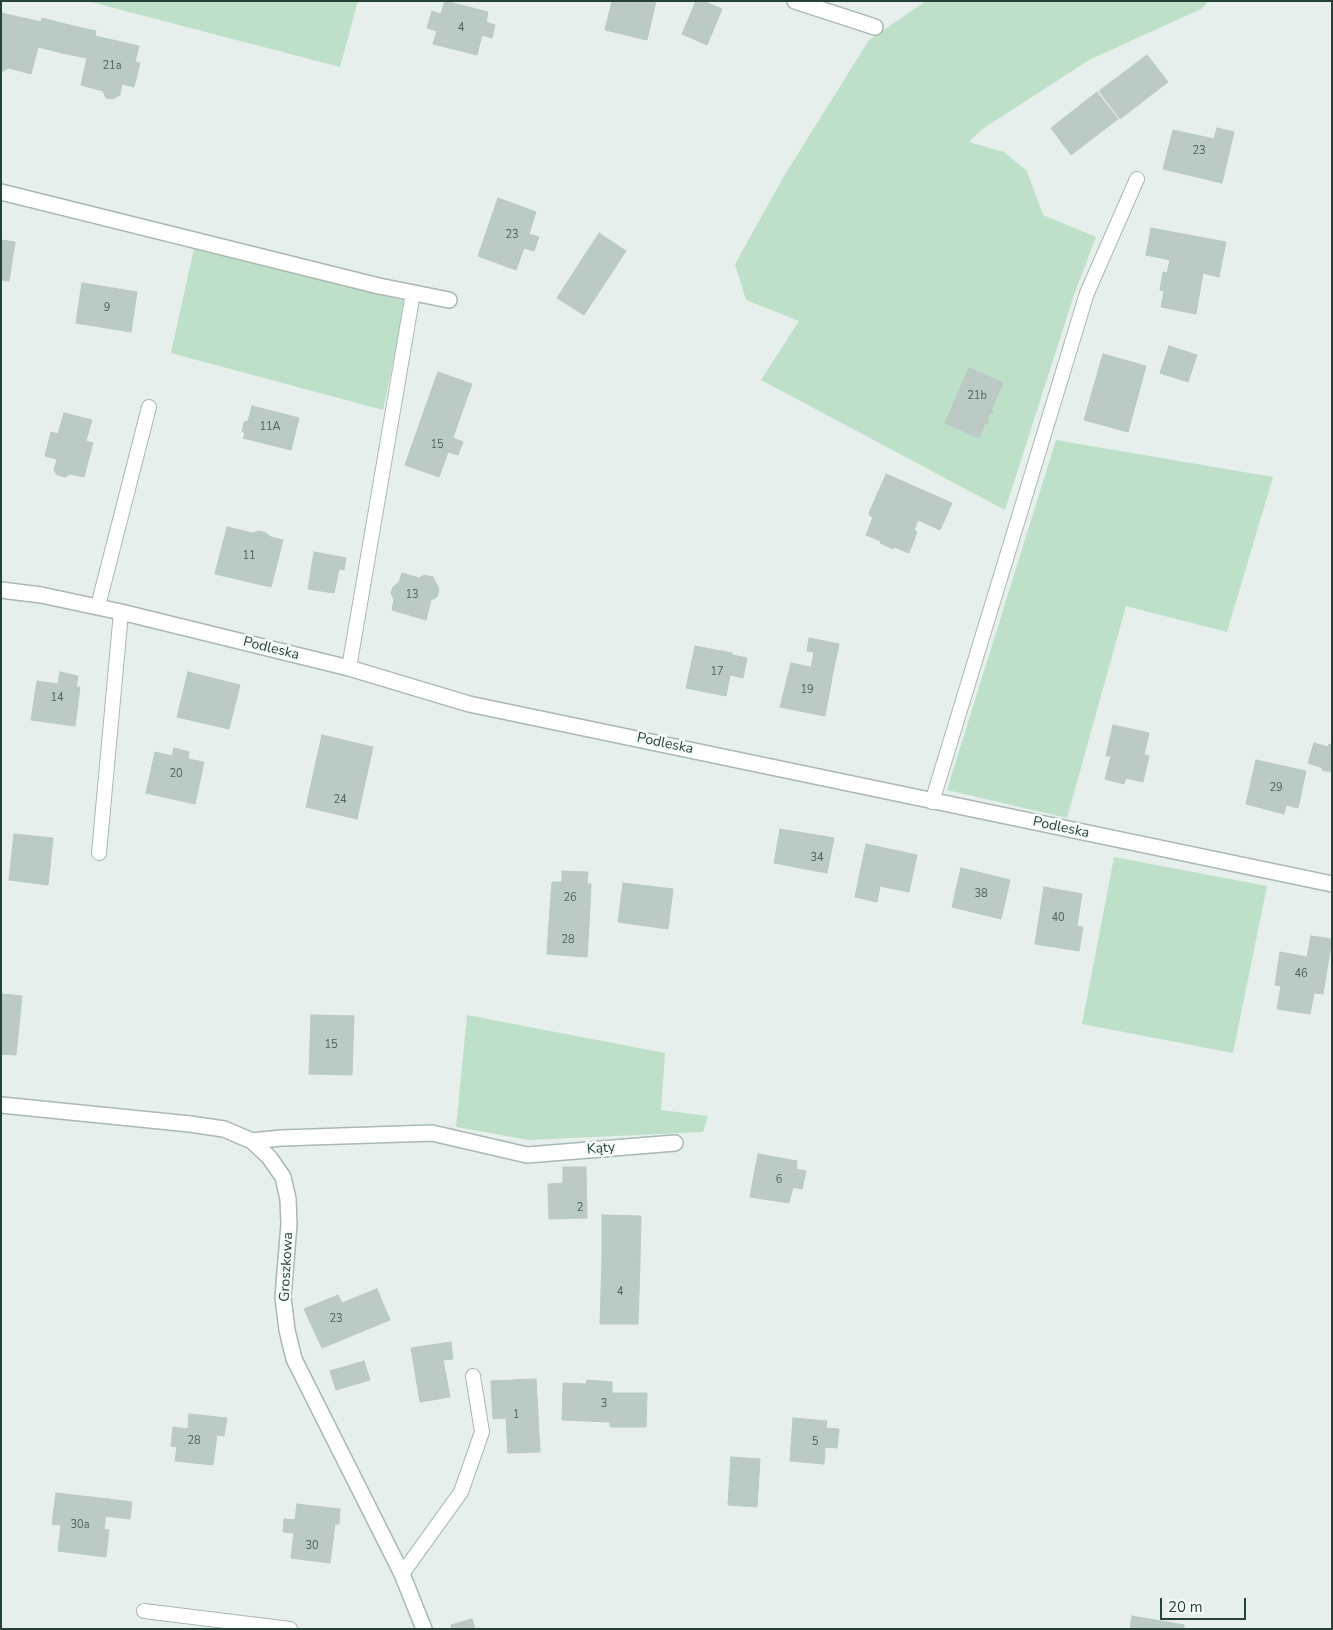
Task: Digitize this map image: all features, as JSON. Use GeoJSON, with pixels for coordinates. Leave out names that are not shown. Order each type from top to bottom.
{"type":"FeatureCollection","features":[{"type":"Feature","properties":{"kind":"street"},"geometry":{"type":"LineString","coordinates":[[795,1],[875,27]]}},
{"type":"Feature","properties":{"kind":"street"},"geometry":{"type":"LineString","coordinates":[[1,192],[199,242],[448,300]]}},
{"type":"Feature","properties":{"kind":"street","name":"Podleska"},"geometry":{"type":"LineString","coordinates":[[1,590],[42,595],[98,606],[349,668],[469,704],[1332,884]]}},
{"type":"Feature","properties":{"kind":"street","name":"Groszkowa"},"geometry":{"type":"LineString","coordinates":[[1,1104],[224,1129],[252,1141],[269,1157],[282,1177],[288,1199],[289,1224],[283,1297],[287,1330],[294,1359],[402,1574],[424,1629]]}},
{"type":"Feature","properties":{"kind":"street","name":"Kąty"},"geometry":{"type":"LineString","coordinates":[[252,1141],[281,1138],[432,1133],[527,1155],[675,1142]]}},
{"type":"Feature","properties":{"kind":"lane"},"geometry":{"type":"LineString","coordinates":[[932,802],[1087,293],[1137,179]]}},
{"type":"Feature","properties":{"kind":"lane"},"geometry":{"type":"LineString","coordinates":[[349,668],[413,293]]}},
{"type":"Feature","properties":{"kind":"lane"},"geometry":{"type":"LineString","coordinates":[[98,606],[149,407]]}},
{"type":"Feature","properties":{"kind":"lane"},"geometry":{"type":"LineString","coordinates":[[98,853],[121,612]]}},
{"type":"Feature","properties":{"kind":"lane"},"geometry":{"type":"LineString","coordinates":[[402,1574],[461,1492],[482,1432],[473,1376]]}},
{"type":"Feature","properties":{"kind":"lane"},"geometry":{"type":"LineString","coordinates":[[144,1611],[290,1629]]}},
{"type":"Feature","properties":{"kind":"green space"},"geometry":{"type":"Polygon","coordinates":[[[87,1],[358,1],[340,67],[87,1]]]}},
{"type":"Feature","properties":{"kind":"green space"},"geometry":{"type":"Polygon","coordinates":[[[926,1],[1209,1],[1201,9],[1089,60],[981,130],[969,142],[1004,152],[1027,171],[1043,215],[1096,237],[1074,295],[1005,510],[761,380],[799,321],[746,300],[735,264],[784,176],[869,40],[926,1]]]}},
{"type":"Feature","properties":{"kind":"green space"},"geometry":{"type":"Polygon","coordinates":[[[194,248],[406,301],[383,410],[171,353],[194,248]]]}},
{"type":"Feature","properties":{"kind":"green space"},"geometry":{"type":"Polygon","coordinates":[[[1056,440],[1273,477],[1227,632],[1126,606],[1067,818],[947,790],[1056,440]]]}},
{"type":"Feature","properties":{"kind":"green space"},"geometry":{"type":"Polygon","coordinates":[[[1114,857],[1267,886],[1233,1053],[1082,1024],[1114,857]]]}},
{"type":"Feature","properties":{"kind":"green space"},"geometry":{"type":"Polygon","coordinates":[[[467,1015],[665,1053],[661,1110],[708,1116],[703,1132],[529,1140],[456,1127],[467,1015]]]}},
{"type":"Feature","properties":{"kind":"building"},"geometry":{"type":"Polygon","coordinates":[[[445,1],[488,12],[486,22],[495,25],[492,38],[482,35],[477,55],[433,44],[437,31],[427,28],[432,11],[441,14],[445,1]]]}},
{"type":"Feature","properties":{"kind":"building"},"geometry":{"type":"Polygon","coordinates":[[[612,1],[656,1],[647,40],[605,30],[612,1]]]}},
{"type":"Feature","properties":{"kind":"building"},"geometry":{"type":"Polygon","coordinates":[[[696,1],[703,1],[722,9],[707,45],[682,34],[696,1]]]}},
{"type":"Feature","properties":{"kind":"building"},"geometry":{"type":"Polygon","coordinates":[[[1,13],[41,22],[42,18],[69,25],[62,53],[38,47],[31,74],[9,68],[1,72],[1,13]]]}},
{"type":"Feature","properties":{"kind":"building"},"geometry":{"type":"Polygon","coordinates":[[[69,25],[96,31],[95,36],[139,46],[135,62],[140,63],[134,87],[122,84],[120,95],[113,99],[106,98],[103,91],[81,85],[87,58],[62,53],[69,25]]]}},
{"type":"Feature","properties":{"kind":"building"},"geometry":{"type":"Polygon","coordinates":[[[1147,55],[1168,82],[1120,119],[1099,91],[1147,55]]]}},
{"type":"Feature","properties":{"kind":"building"},"geometry":{"type":"Polygon","coordinates":[[[1097,92],[1118,119],[1071,155],[1051,128],[1097,92]]]}},
{"type":"Feature","properties":{"kind":"building"},"geometry":{"type":"Polygon","coordinates":[[[1217,128],[1234,132],[1222,183],[1163,169],[1173,130],[1214,139],[1217,128]]]}},
{"type":"Feature","properties":{"kind":"building"},"geometry":{"type":"Polygon","coordinates":[[[498,198],[536,212],[529,234],[539,237],[534,251],[524,248],[516,270],[478,256],[498,198]]]}},
{"type":"Feature","properties":{"kind":"building"},"geometry":{"type":"Polygon","coordinates":[[[1151,228],[1226,242],[1219,277],[1203,273],[1196,314],[1161,307],[1164,291],[1160,290],[1163,272],[1167,273],[1170,260],[1146,255],[1151,228]]]}},
{"type":"Feature","properties":{"kind":"building"},"geometry":{"type":"Polygon","coordinates":[[[599,233],[626,251],[584,315],[557,298],[599,233]]]}},
{"type":"Feature","properties":{"kind":"building"},"geometry":{"type":"Polygon","coordinates":[[[1,240],[15,242],[9,281],[1,280],[1,240]]]}},
{"type":"Feature","properties":{"kind":"building"},"geometry":{"type":"Polygon","coordinates":[[[82,283],[137,292],[131,332],[76,323],[82,283]]]}},
{"type":"Feature","properties":{"kind":"building"},"geometry":{"type":"Polygon","coordinates":[[[1169,346],[1197,355],[1188,382],[1160,373],[1169,346]]]}},
{"type":"Feature","properties":{"kind":"building"},"geometry":{"type":"Polygon","coordinates":[[[1103,354],[1146,366],[1128,432],[1084,420],[1103,354]]]}},
{"type":"Feature","properties":{"kind":"building"},"geometry":{"type":"Polygon","coordinates":[[[969,368],[1003,383],[991,410],[993,410],[992,413],[990,412],[987,420],[989,421],[987,424],[985,423],[979,438],[945,423],[969,368]]]}},
{"type":"Feature","properties":{"kind":"building"},"geometry":{"type":"Polygon","coordinates":[[[438,372],[472,384],[458,423],[424,411],[438,372]]]}},
{"type":"Feature","properties":{"kind":"building"},"geometry":{"type":"Polygon","coordinates":[[[252,406],[299,418],[291,450],[243,438],[245,434],[242,431],[244,422],[248,421],[252,406]]]}},
{"type":"Feature","properties":{"kind":"building"},"geometry":{"type":"Polygon","coordinates":[[[424,411],[458,423],[453,438],[463,442],[458,455],[448,452],[439,477],[405,465],[424,411]]]}},
{"type":"Feature","properties":{"kind":"building"},"geometry":{"type":"Polygon","coordinates":[[[64,413],[92,420],[86,441],[93,443],[84,477],[70,474],[65,477],[57,475],[54,470],[57,459],[45,456],[51,432],[58,434],[64,413]]]}},
{"type":"Feature","properties":{"kind":"building"},"geometry":{"type":"Polygon","coordinates":[[[886,474],[952,503],[940,530],[918,520],[914,530],[917,532],[909,553],[894,547],[893,549],[880,543],[881,541],[866,535],[873,517],[869,513],[886,474]]]}},
{"type":"Feature","properties":{"kind":"building"},"geometry":{"type":"Polygon","coordinates":[[[227,527],[252,533],[259,531],[283,540],[271,587],[215,574],[227,527]]]}},
{"type":"Feature","properties":{"kind":"building"},"geometry":{"type":"Polygon","coordinates":[[[314,552],[346,558],[344,570],[339,569],[334,593],[308,589],[314,552]]]}},
{"type":"Feature","properties":{"kind":"building"},"geometry":{"type":"Polygon","coordinates":[[[402,573],[419,578],[424,575],[433,577],[439,589],[437,597],[431,600],[426,620],[392,610],[394,600],[391,593],[393,587],[399,582],[402,573]]]}},
{"type":"Feature","properties":{"kind":"building"},"geometry":{"type":"Polygon","coordinates":[[[809,638],[839,644],[833,672],[811,668],[814,652],[807,651],[809,638]]]}},
{"type":"Feature","properties":{"kind":"building"},"geometry":{"type":"Polygon","coordinates":[[[695,646],[747,658],[743,678],[730,675],[726,696],[686,688],[695,646]]]}},
{"type":"Feature","properties":{"kind":"building"},"geometry":{"type":"Polygon","coordinates":[[[791,663],[833,672],[825,716],[780,707],[791,663]]]}},
{"type":"Feature","properties":{"kind":"building"},"geometry":{"type":"Polygon","coordinates":[[[60,672],[78,676],[76,687],[80,687],[75,726],[31,720],[37,681],[58,684],[60,672]]]}},
{"type":"Feature","properties":{"kind":"building"},"geometry":{"type":"Polygon","coordinates":[[[188,672],[240,685],[229,729],[177,717],[188,672]]]}},
{"type":"Feature","properties":{"kind":"building"},"geometry":{"type":"Polygon","coordinates":[[[1113,725],[1149,733],[1144,755],[1149,756],[1143,782],[1126,778],[1124,784],[1105,779],[1111,756],[1106,756],[1113,725]]]}},
{"type":"Feature","properties":{"kind":"building"},"geometry":{"type":"Polygon","coordinates":[[[322,735],[373,747],[357,819],[306,807],[322,735]]]}},
{"type":"Feature","properties":{"kind":"building"},"geometry":{"type":"Polygon","coordinates":[[[1314,743],[1328,747],[1329,744],[1332,745],[1332,772],[1322,770],[1323,768],[1308,763],[1314,743]]]}},
{"type":"Feature","properties":{"kind":"building"},"geometry":{"type":"Polygon","coordinates":[[[174,748],[189,752],[188,759],[204,762],[195,804],[146,793],[155,752],[172,756],[174,748]]]}},
{"type":"Feature","properties":{"kind":"building"},"geometry":{"type":"Polygon","coordinates":[[[1256,760],[1306,771],[1298,808],[1286,805],[1284,814],[1246,804],[1256,760]]]}},
{"type":"Feature","properties":{"kind":"building"},"geometry":{"type":"Polygon","coordinates":[[[780,829],[834,838],[827,873],[774,863],[780,829]]]}},
{"type":"Feature","properties":{"kind":"building"},"geometry":{"type":"Polygon","coordinates":[[[14,834],[53,838],[48,885],[9,880],[14,834]]]}},
{"type":"Feature","properties":{"kind":"building"},"geometry":{"type":"Polygon","coordinates":[[[866,844],[917,855],[909,892],[880,886],[877,902],[855,897],[866,844]]]}},
{"type":"Feature","properties":{"kind":"building"},"geometry":{"type":"Polygon","coordinates":[[[961,868],[1010,880],[1001,919],[952,907],[961,868]]]}},
{"type":"Feature","properties":{"kind":"building"},"geometry":{"type":"Polygon","coordinates":[[[562,871],[588,872],[587,884],[591,884],[589,925],[549,923],[552,882],[562,882],[562,871]]]}},
{"type":"Feature","properties":{"kind":"building"},"geometry":{"type":"Polygon","coordinates":[[[623,883],[673,889],[668,929],[618,922],[623,883]]]}},
{"type":"Feature","properties":{"kind":"building"},"geometry":{"type":"Polygon","coordinates":[[[1044,887],[1082,894],[1077,926],[1083,927],[1079,951],[1035,944],[1044,887]]]}},
{"type":"Feature","properties":{"kind":"building"},"geometry":{"type":"Polygon","coordinates":[[[549,923],[589,925],[587,957],[547,954],[549,923]]]}},
{"type":"Feature","properties":{"kind":"building"},"geometry":{"type":"Polygon","coordinates":[[[1311,936],[1332,939],[1323,994],[1314,993],[1310,1014],[1277,1009],[1281,986],[1275,985],[1280,952],[1307,957],[1311,936]]]}},
{"type":"Feature","properties":{"kind":"building"},"geometry":{"type":"Polygon","coordinates":[[[1,994],[22,996],[16,1055],[1,1054],[1,994]]]}},
{"type":"Feature","properties":{"kind":"building"},"geometry":{"type":"Polygon","coordinates":[[[311,1015],[354,1016],[352,1075],[309,1074],[311,1015]]]}},
{"type":"Feature","properties":{"kind":"building"},"geometry":{"type":"Polygon","coordinates":[[[758,1154],[797,1161],[796,1169],[806,1171],[802,1189],[793,1187],[789,1203],[750,1197],[758,1154]]]}},
{"type":"Feature","properties":{"kind":"building"},"geometry":{"type":"Polygon","coordinates":[[[563,1167],[586,1167],[587,1218],[549,1219],[548,1184],[563,1183],[563,1167]]]}},
{"type":"Feature","properties":{"kind":"building"},"geometry":{"type":"Polygon","coordinates":[[[602,1215],[641,1216],[640,1262],[602,1261],[602,1215]]]}},
{"type":"Feature","properties":{"kind":"building"},"geometry":{"type":"Polygon","coordinates":[[[602,1261],[640,1262],[638,1324],[600,1324],[602,1261]]]}},
{"type":"Feature","properties":{"kind":"building"},"geometry":{"type":"Polygon","coordinates":[[[377,1289],[390,1320],[368,1329],[354,1298],[377,1289]]]}},
{"type":"Feature","properties":{"kind":"building"},"geometry":{"type":"Polygon","coordinates":[[[338,1295],[342,1303],[354,1298],[368,1329],[322,1348],[304,1309],[338,1295]]]}},
{"type":"Feature","properties":{"kind":"building"},"geometry":{"type":"Polygon","coordinates":[[[451,1342],[453,1359],[443,1360],[450,1397],[420,1402],[411,1348],[451,1342]]]}},
{"type":"Feature","properties":{"kind":"building"},"geometry":{"type":"Polygon","coordinates":[[[364,1361],[370,1380],[336,1390],[330,1371],[364,1361]]]}},
{"type":"Feature","properties":{"kind":"building"},"geometry":{"type":"Polygon","coordinates":[[[536,1379],[540,1452],[508,1453],[506,1418],[493,1419],[491,1381],[536,1379]]]}},
{"type":"Feature","properties":{"kind":"building"},"geometry":{"type":"Polygon","coordinates":[[[587,1380],[612,1382],[612,1393],[647,1393],[646,1427],[610,1427],[610,1422],[562,1420],[563,1383],[586,1384],[587,1380]]]}},
{"type":"Feature","properties":{"kind":"building"},"geometry":{"type":"Polygon","coordinates":[[[189,1414],[227,1418],[224,1436],[217,1435],[213,1465],[175,1461],[177,1447],[171,1446],[173,1427],[188,1429],[189,1414]]]}},
{"type":"Feature","properties":{"kind":"building"},"geometry":{"type":"Polygon","coordinates":[[[793,1418],[827,1421],[826,1428],[839,1429],[837,1448],[825,1447],[824,1464],[790,1461],[793,1418]]]}},
{"type":"Feature","properties":{"kind":"building"},"geometry":{"type":"Polygon","coordinates":[[[731,1457],[760,1459],[757,1507],[728,1505],[731,1457]]]}},
{"type":"Feature","properties":{"kind":"building"},"geometry":{"type":"Polygon","coordinates":[[[56,1493],[108,1499],[104,1529],[109,1530],[106,1557],[58,1551],[61,1525],[52,1524],[56,1493]]]}},
{"type":"Feature","properties":{"kind":"building"},"geometry":{"type":"Polygon","coordinates":[[[108,1499],[132,1502],[130,1519],[105,1516],[108,1499]]]}},
{"type":"Feature","properties":{"kind":"building"},"geometry":{"type":"Polygon","coordinates":[[[297,1504],[340,1509],[339,1524],[335,1524],[330,1563],[291,1558],[294,1533],[283,1532],[284,1519],[295,1520],[297,1504]]]}},
{"type":"Feature","properties":{"kind":"building"},"geometry":{"type":"Polygon","coordinates":[[[1132,1616],[1184,1625],[1184,1629],[1130,1629],[1132,1616]]]}},
{"type":"Feature","properties":{"kind":"building"},"geometry":{"type":"Polygon","coordinates":[[[472,1619],[475,1629],[452,1629],[451,1625],[472,1619]]]}}]}
